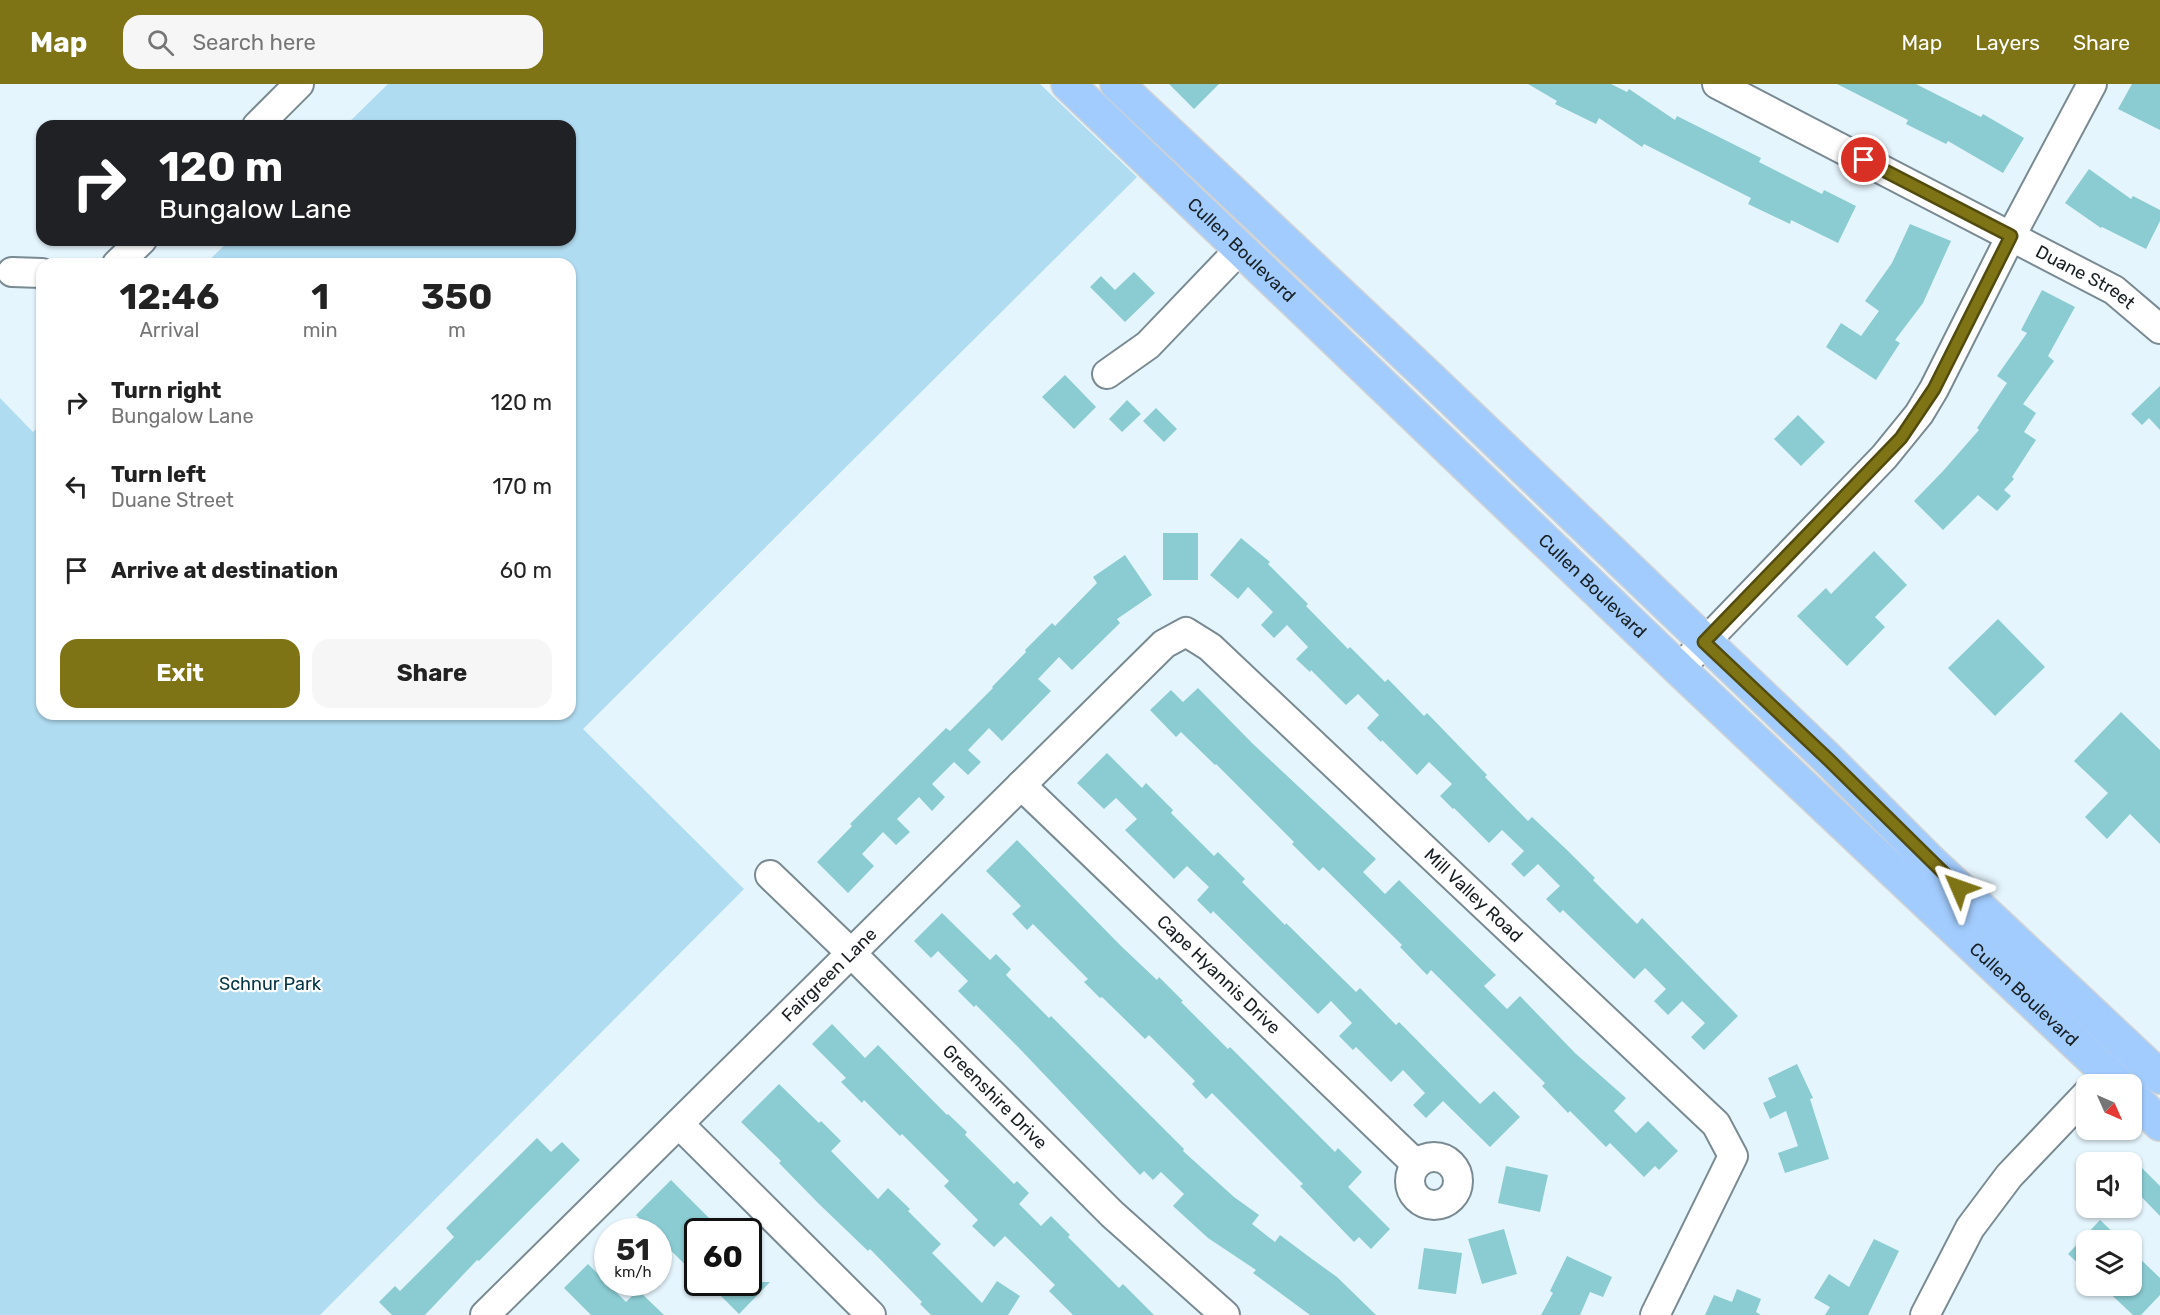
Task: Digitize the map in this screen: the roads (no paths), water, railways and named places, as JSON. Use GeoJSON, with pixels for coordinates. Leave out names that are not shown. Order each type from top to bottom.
{"type":"FeatureCollection","features":[{"type":"Feature","properties":{"kind":"main road","name":"Cullen Boulevard"},"geometry":{"type":"LineString","coordinates":[[1068,84],[1404,407],[1904,881],[2092,1074]]}},
{"type":"Feature","properties":{"kind":"main road","name":"Cullen Boulevard"},"geometry":{"type":"LineString","coordinates":[[1117,84],[1432,380],[1829,760],[1927,858],[2160,1077]]}},
{"type":"Feature","properties":{"kind":"main road"},"geometry":{"type":"LineString","coordinates":[[1134,148],[1158,122]]}},
{"type":"Feature","properties":{"kind":"main road"},"geometry":{"type":"LineString","coordinates":[[1404,407],[1432,380]]}},
{"type":"Feature","properties":{"kind":"main road"},"geometry":{"type":"LineString","coordinates":[[1904,881],[1927,858]]}},
{"type":"Feature","properties":{"kind":"main road"},"geometry":{"type":"LineString","coordinates":[[2142,1106],[2160,1124]]}},
{"type":"Feature","properties":{"kind":"street"},"geometry":{"type":"LineString","coordinates":[[263,120],[299,84]]}},
{"type":"Feature","properties":{"kind":"street","name":"Duane Street"},"geometry":{"type":"LineString","coordinates":[[1717,84],[2114,290],[2160,328]]}},
{"type":"Feature","properties":{"kind":"street"},"geometry":{"type":"LineString","coordinates":[[1679,669],[1901,438],[1934,389],[2011,236],[2092,84]]}},
{"type":"Feature","properties":{"kind":"street"},"geometry":{"type":"LineString","coordinates":[[123,258],[136,246]]}},
{"type":"Feature","properties":{"kind":"street"},"geometry":{"type":"LineString","coordinates":[[1107,374],[1148,345],[1240,249]]}},
{"type":"Feature","properties":{"kind":"street"},"geometry":{"type":"LineString","coordinates":[[12,272],[36,273]]}},
{"type":"Feature","properties":{"kind":"street","name":"Mill Valley Road"},"geometry":{"type":"LineString","coordinates":[[1177,637],[1186,632],[1210,647],[1716,1124],[1733,1156],[1655,1315]]}},
{"type":"Feature","properties":{"kind":"street","name":"Fairgreen Lane"},"geometry":{"type":"LineString","coordinates":[[501,1310],[679,1124],[1164,644],[1177,637]]}},
{"type":"Feature","properties":{"kind":"street","name":"Cape Hyannis Drive"},"geometry":{"type":"LineString","coordinates":[[1021,785],[1416,1164]]}},
{"type":"Feature","properties":{"kind":"street","name":"Greenshire Drive"},"geometry":{"type":"LineString","coordinates":[[770,875],[1112,1214],[1225,1315]]}},
{"type":"Feature","properties":{"kind":"street"},"geometry":{"type":"LineString","coordinates":[[2112,1074],[2132,1049]]}},
{"type":"Feature","properties":{"kind":"street"},"geometry":{"type":"LineString","coordinates":[[1925,1315],[1970,1228],[2009,1176],[2076,1111]]}},
{"type":"Feature","properties":{"kind":"street"},"geometry":{"type":"LineString","coordinates":[[679,1124],[871,1315]]}},
{"type":"Feature","properties":{"kind":"park label","name":"Schnur Park"},"geometry":{"type":"Point","coordinates":[270,984]}}]}
